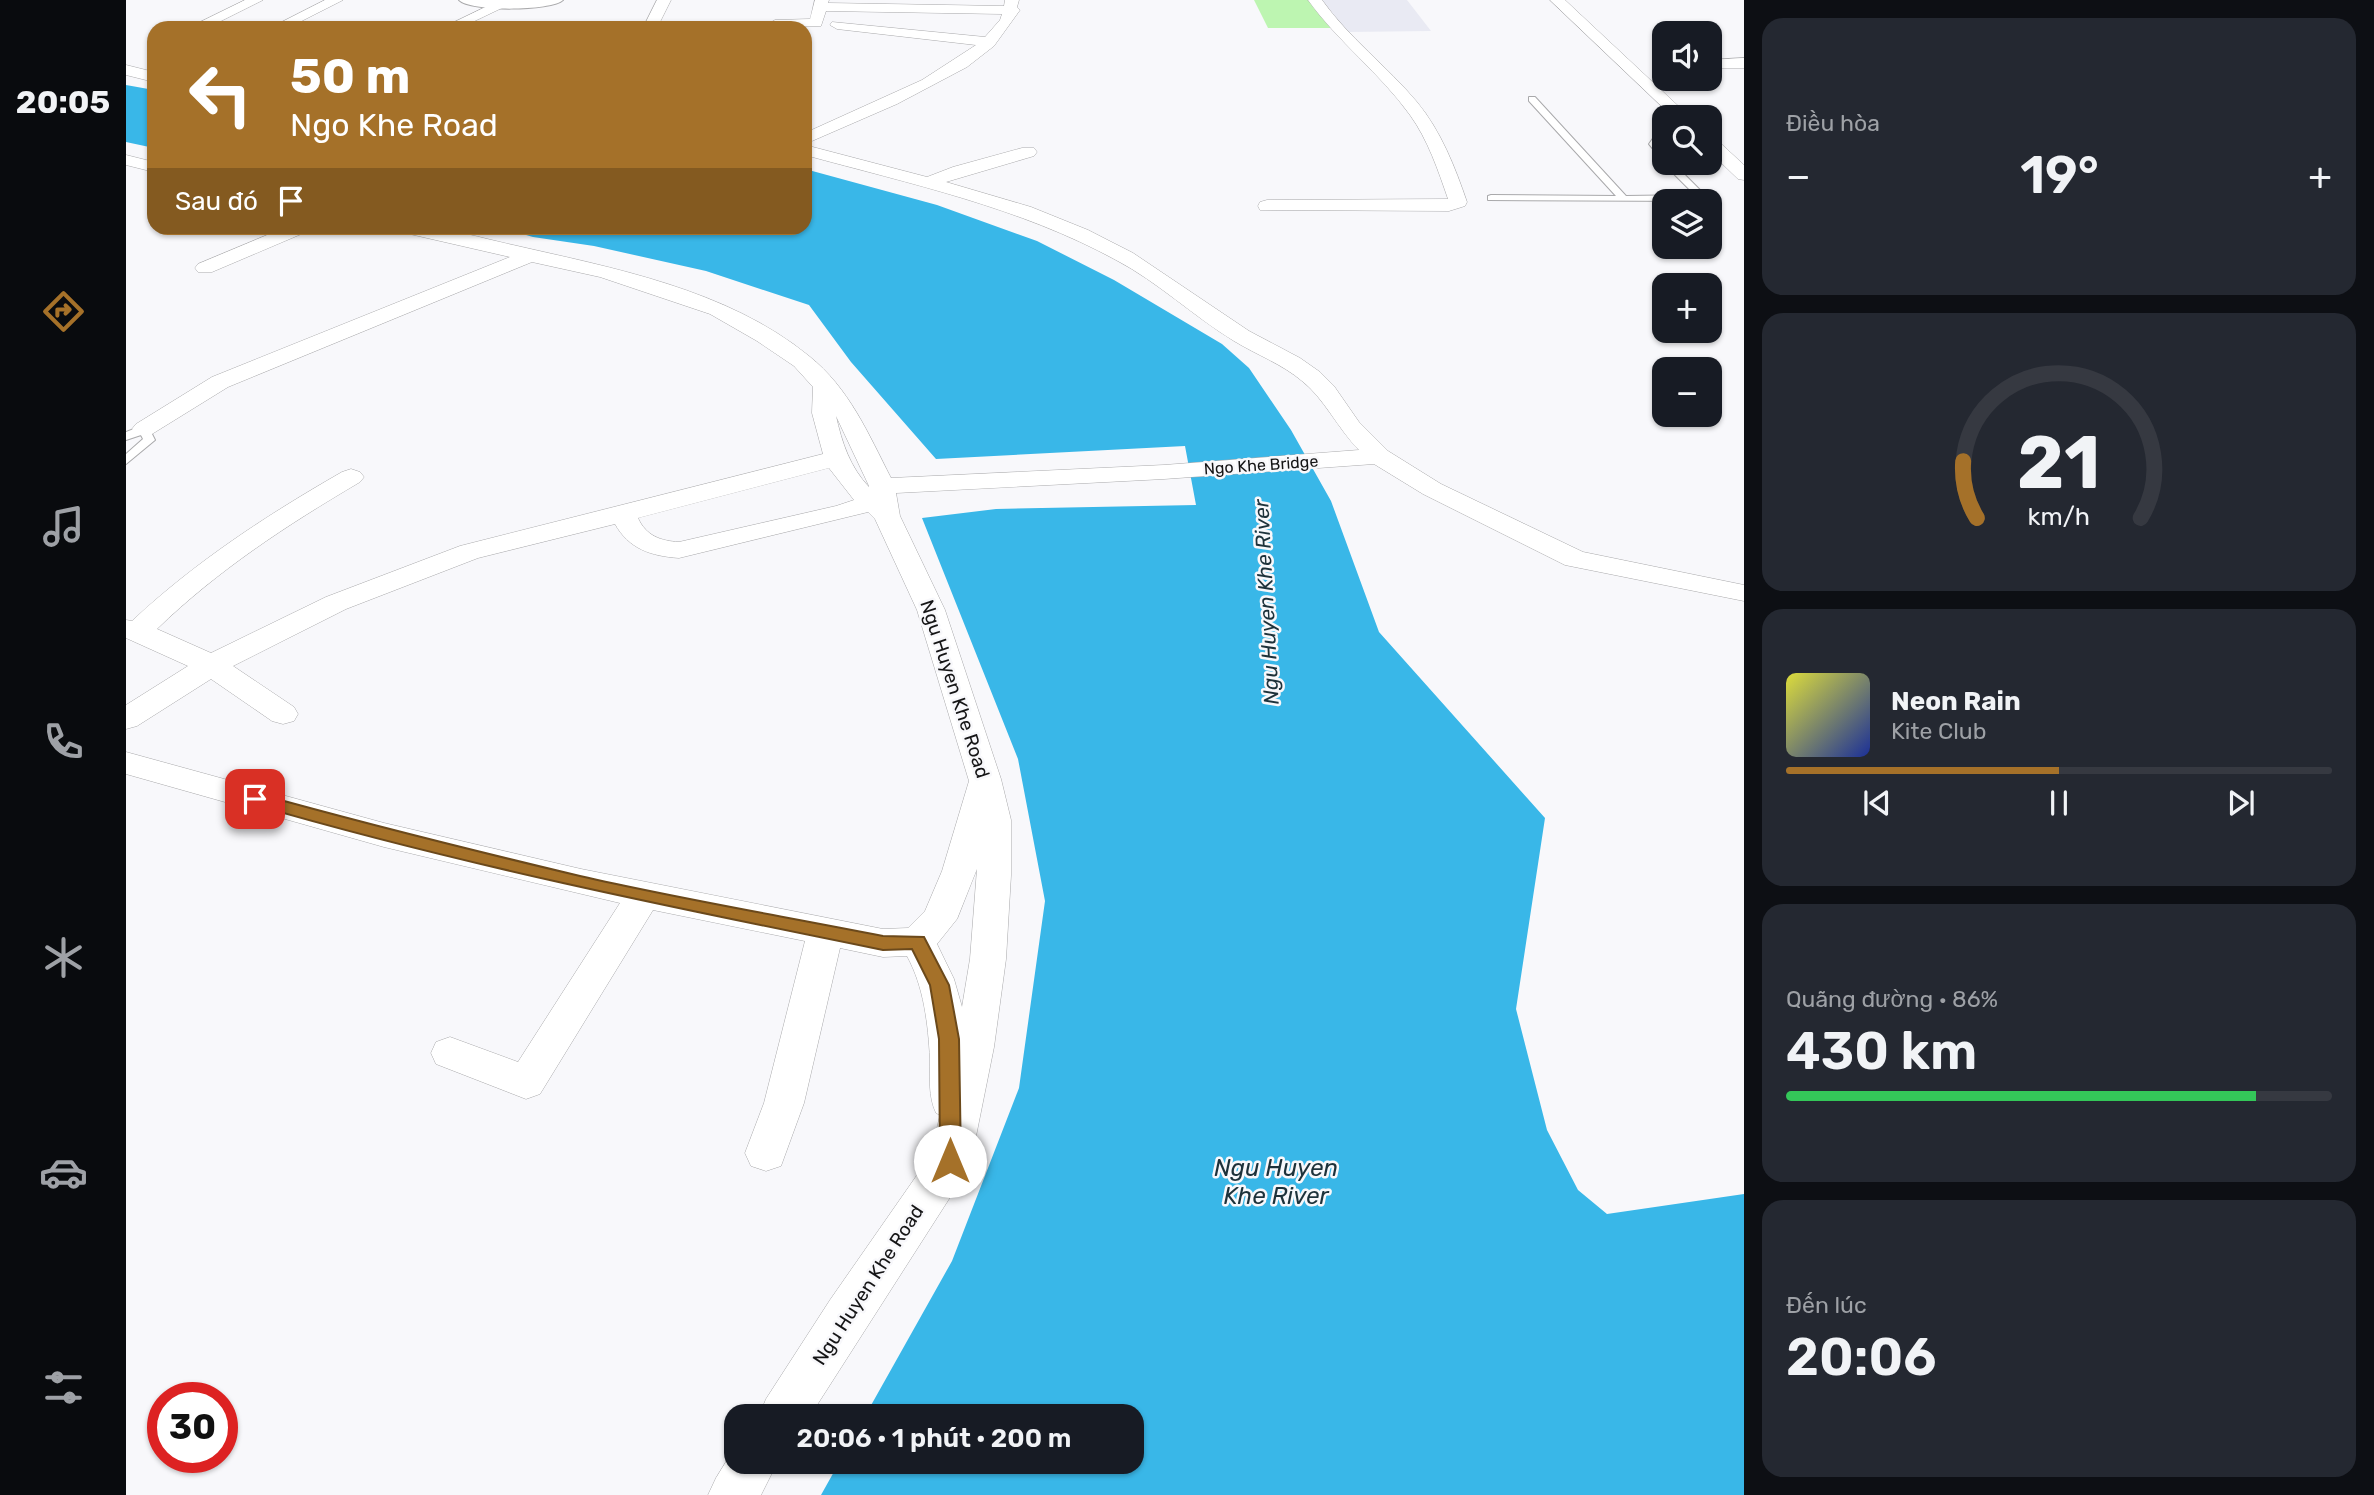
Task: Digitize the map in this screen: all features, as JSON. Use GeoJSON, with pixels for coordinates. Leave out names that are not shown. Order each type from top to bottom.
{"type":"FeatureCollection","features":[{"type":"Feature","properties":{"kind":"street"},"geometry":{"type":"LineString","coordinates":[[210,21],[256,0]]}},
{"type":"Feature","properties":{"kind":"street"},"geometry":{"type":"LineString","coordinates":[[292,21],[336,0]]}},
{"type":"Feature","properties":{"kind":"street"},"geometry":{"type":"LineString","coordinates":[[467,0],[499,4],[555,0]]}},
{"type":"Feature","properties":{"kind":"street"},"geometry":{"type":"LineString","coordinates":[[654,21],[664,0]]}},
{"type":"Feature","properties":{"kind":"street"},"geometry":{"type":"LineString","coordinates":[[1267,206],[1449,205],[1458,202],[1449,176],[1412,105],[1365,59],[1315,0]]}},
{"type":"Feature","properties":{"kind":"street"},"geometry":{"type":"LineString","coordinates":[[1558,0],[1669,105]]}},
{"type":"Feature","properties":{"kind":"street"},"geometry":{"type":"LineString","coordinates":[[464,21],[499,4]]}},
{"type":"Feature","properties":{"kind":"street"},"geometry":{"type":"LineString","coordinates":[[812,136],[940,78],[997,36],[1013,5],[821,4],[817,23]]}},
{"type":"Feature","properties":{"kind":"street"},"geometry":{"type":"LineString","coordinates":[[812,23],[989,42]]}},
{"type":"Feature","properties":{"kind":"street"},"geometry":{"type":"LineString","coordinates":[[1722,74],[1744,63]]}},
{"type":"Feature","properties":{"kind":"street"},"geometry":{"type":"LineString","coordinates":[[126,70],[147,75]]}},
{"type":"Feature","properties":{"kind":"street"},"geometry":{"type":"LineString","coordinates":[[812,152],[1024,211],[1082,234],[1125,257],[1241,336],[1292,363],[1312,377],[1326,391],[1369,457],[1575,559],[1744,593]]}},
{"type":"Feature","properties":{"kind":"street"},"geometry":{"type":"LineString","coordinates":[[929,183],[959,171],[1028,152]]}},
{"type":"Feature","properties":{"kind":"street"},"geometry":{"type":"LineString","coordinates":[[1722,154],[1744,175]]}},
{"type":"Feature","properties":{"kind":"street"},"geometry":{"type":"LineString","coordinates":[[126,160],[147,165]]}},
{"type":"Feature","properties":{"kind":"street"},"geometry":{"type":"LineString","coordinates":[[205,268],[283,235]]}},
{"type":"Feature","properties":{"kind":"street","name":"Ngu Huyen Khe Road"},"geometry":{"type":"LineString","coordinates":[[440,235],[606,272],[718,310],[765,336],[802,361],[843,406],[880,501],[931,610],[985,779],[994,820],[994,876],[988,959],[975,1047],[950,1161],[791,1404]]}},
{"type":"Feature","properties":{"kind":"street"},"geometry":{"type":"LineString","coordinates":[[135,433],[220,382],[531,255]]}},
{"type":"Feature","properties":{"kind":"street"},"geometry":{"type":"LineString","coordinates":[[825,386],[821,403],[834,458],[857,492],[880,501]]}},
{"type":"Feature","properties":{"kind":"street","name":"Ngo Khe Bridge"},"geometry":{"type":"LineString","coordinates":[[624,514],[627,527],[641,541],[662,550],[679,550],[844,512],[880,501],[1164,472],[1369,457]]}},
{"type":"Feature","properties":{"kind":"street"},"geometry":{"type":"LineString","coordinates":[[126,719],[211,664],[336,603],[469,552],[834,458]]}},
{"type":"Feature","properties":{"kind":"street"},"geometry":{"type":"LineString","coordinates":[[283,714],[211,664],[132,630],[248,540],[351,477]]}},
{"type":"Feature","properties":{"kind":"street"},"geometry":{"type":"LineString","coordinates":[[126,763],[384,835],[644,895],[883,943],[917,942],[939,919],[959,871],[985,779]]}},
{"type":"Feature","properties":{"kind":"street"},"geometry":{"type":"LineString","coordinates":[[450,1053],[526,1082],[644,895]]}},
{"type":"Feature","properties":{"kind":"street"},"geometry":{"type":"LineString","coordinates":[[766,1153],[784,1102],[826,932]]}},
{"type":"Feature","properties":{"kind":"street"},"geometry":{"type":"LineString","coordinates":[[917,942],[940,985],[949,1039],[950,1161]]}},
{"type":"Feature","properties":{"kind":"street"},"geometry":{"type":"LineString","coordinates":[[733,1495],[746,1474]]}},
{"type":"Feature","properties":{"kind":"lane"},"geometry":{"type":"LineString","coordinates":[[1532,99],[1623,199]]}},
{"type":"Feature","properties":{"kind":"lane"},"geometry":{"type":"LineString","coordinates":[[1491,198],[1695,199],[1701,196],[1680,175]]}},
{"type":"Feature","properties":{"kind":"lane"},"geometry":{"type":"LineString","coordinates":[[126,460],[149,440],[135,433]]}},
{"type":"Feature","properties":{"kind":"shaded area"},"geometry":{"type":"Polygon","coordinates":[[[1322,0],[1407,0],[1431,31],[1348,32],[1322,0]]]}},
{"type":"Feature","properties":{"kind":"green space"},"geometry":{"type":"Polygon","coordinates":[[[1254,0],[1314,0],[1335,28],[1268,28],[1254,0]]]}},
{"type":"Feature","properties":{"kind":"water"},"geometry":{"type":"Polygon","coordinates":[[[126,85],[147,89],[147,146],[126,142],[126,85]]]}},
{"type":"Feature","properties":{"kind":"water","name":"Ngu Huyen Khe River"},"geometry":{"type":"Polygon","coordinates":[[[812,171],[937,205],[1037,241],[1114,280],[1222,344],[1249,368],[1291,430],[1331,501],[1379,632],[1545,818],[1516,1009],[1547,1130],[1578,1190],[1607,1214],[1744,1194],[1744,1495],[821,1495],[833,1474],[1144,1474],[1144,1404],[872,1404],[952,1261],[1019,1088],[1045,901],[1018,759],[922,518],[996,509],[1196,505],[1185,446],[936,459],[851,362],[809,305],[706,271],[594,246],[526,235],[812,235],[812,171]]]}},
{"type":"Feature","properties":{"kind":"route"},"geometry":{"type":"LineString","coordinates":[[255,799],[384,835],[581,883],[883,943],[917,942],[940,985],[949,1039],[950,1161]]}}]}
